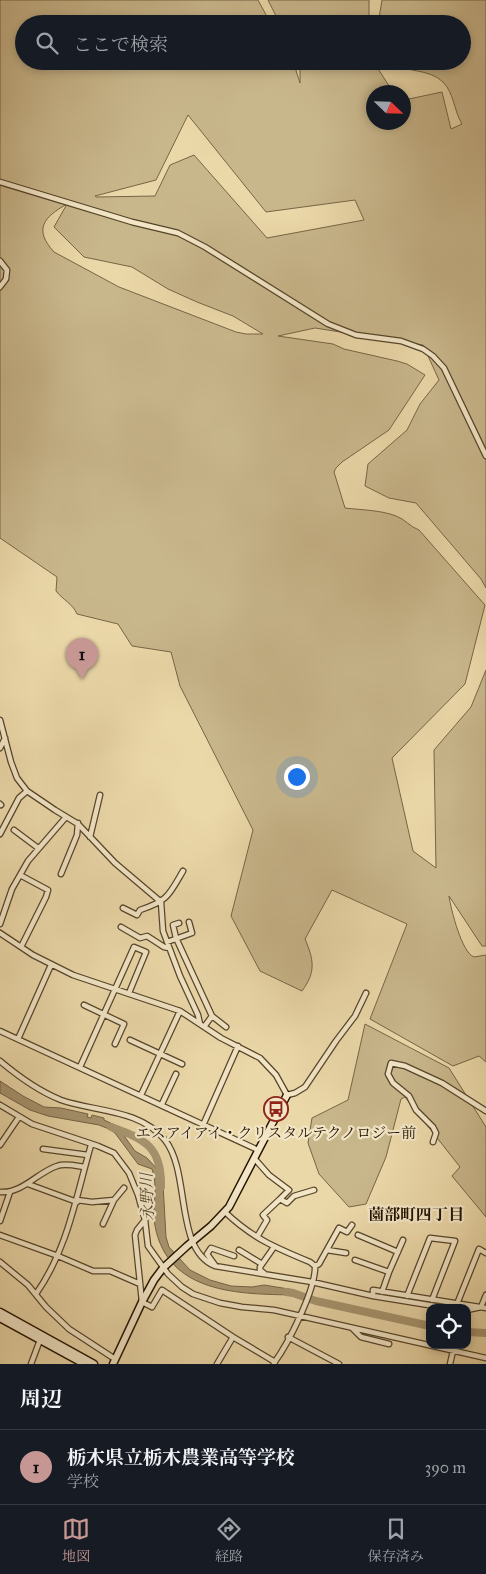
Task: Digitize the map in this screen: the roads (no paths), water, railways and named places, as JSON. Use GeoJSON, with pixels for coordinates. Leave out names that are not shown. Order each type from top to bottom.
{"type":"FeatureCollection","features":[{"type":"Feature","properties":{"kind":"street"},"geometry":{"type":"LineString","coordinates":[[0,182],[132,222],[178,233],[205,247],[328,324],[356,335],[401,341],[423,349],[434,356],[444,368],[486,456]]}},
{"type":"Feature","properties":{"kind":"street"},"geometry":{"type":"LineString","coordinates":[[0,262],[7,270],[6,279],[0,287]]}},
{"type":"Feature","properties":{"kind":"street"},"geometry":{"type":"LineString","coordinates":[[0,720],[17,778],[26,791],[78,823],[120,868],[161,902]]}},
{"type":"Feature","properties":{"kind":"street"},"geometry":{"type":"LineString","coordinates":[[0,748],[5,738]]}},
{"type":"Feature","properties":{"kind":"street"},"geometry":{"type":"LineString","coordinates":[[0,834],[18,798],[26,791]]}},
{"type":"Feature","properties":{"kind":"street"},"geometry":{"type":"LineString","coordinates":[[90,836],[100,795]]}},
{"type":"Feature","properties":{"kind":"street"},"geometry":{"type":"LineString","coordinates":[[0,924],[12,889],[20,874],[38,848],[66,817]]}},
{"type":"Feature","properties":{"kind":"street"},"geometry":{"type":"LineString","coordinates":[[61,874],[77,836],[78,823]]}},
{"type":"Feature","properties":{"kind":"street"},"geometry":{"type":"LineString","coordinates":[[14,830],[38,848]]}},
{"type":"Feature","properties":{"kind":"street"},"geometry":{"type":"LineString","coordinates":[[123,908],[137,915],[140,910],[161,902],[176,885],[183,870]]}},
{"type":"Feature","properties":{"kind":"street"},"geometry":{"type":"LineString","coordinates":[[20,874],[48,890],[21,947]]}},
{"type":"Feature","properties":{"kind":"street"},"geometry":{"type":"LineString","coordinates":[[161,902],[161,921],[167,942],[202,1025]]}},
{"type":"Feature","properties":{"kind":"street"},"geometry":{"type":"LineString","coordinates":[[167,942],[192,933],[189,922]]}},
{"type":"Feature","properties":{"kind":"street"},"geometry":{"type":"LineString","coordinates":[[179,923],[173,925],[176,938],[212,1016],[226,1027]]}},
{"type":"Feature","properties":{"kind":"street"},"geometry":{"type":"LineString","coordinates":[[121,927],[140,938],[143,939],[147,936],[164,948],[169,948]]}},
{"type":"Feature","properties":{"kind":"street"},"geometry":{"type":"LineString","coordinates":[[0,933],[51,965],[73,975],[180,1011],[221,1038],[256,1055],[268,1065],[287,1095]]}},
{"type":"Feature","properties":{"kind":"street"},"geometry":{"type":"LineString","coordinates":[[80,1067],[134,947],[146,952],[129,993]]}},
{"type":"Feature","properties":{"kind":"street"},"geometry":{"type":"LineString","coordinates":[[18,1039],[51,965]]}},
{"type":"Feature","properties":{"kind":"street"},"geometry":{"type":"LineString","coordinates":[[0,1262],[20,1277],[46,1307],[69,1329],[114,1361],[142,1302],[164,1267],[225,1212],[238,1191],[287,1095],[305,1087],[355,1016],[366,993]]}},
{"type":"Feature","properties":{"kind":"street"},"geometry":{"type":"LineString","coordinates":[[84,1006],[124,1024],[115,1044]]}},
{"type":"Feature","properties":{"kind":"street"},"geometry":{"type":"LineString","coordinates":[[141,1095],[180,1011]]}},
{"type":"Feature","properties":{"kind":"street"},"geometry":{"type":"LineString","coordinates":[[202,1025],[212,1016]]}},
{"type":"Feature","properties":{"kind":"street"},"geometry":{"type":"LineString","coordinates":[[0,1031],[162,1104],[258,1150]]}},
{"type":"Feature","properties":{"kind":"street"},"geometry":{"type":"LineString","coordinates":[[130,1040],[182,1064]]}},
{"type":"Feature","properties":{"kind":"street"},"geometry":{"type":"LineString","coordinates":[[204,1124],[238,1046]]}},
{"type":"Feature","properties":{"kind":"street"},"geometry":{"type":"LineString","coordinates":[[0,1061],[31,1085],[48,1094],[62,1100],[137,1120],[153,1128],[169,1145],[176,1160],[188,1227],[198,1254],[208,1263],[312,1285],[426,1304]]}},
{"type":"Feature","properties":{"kind":"street"},"geometry":{"type":"LineString","coordinates":[[433,1142],[436,1133],[433,1127],[416,1110],[409,1096],[393,1083],[388,1074],[391,1063],[405,1066],[442,1083],[486,1111]]}},
{"type":"Feature","properties":{"kind":"street"},"geometry":{"type":"LineString","coordinates":[[162,1104],[176,1074]]}},
{"type":"Feature","properties":{"kind":"street"},"geometry":{"type":"LineString","coordinates":[[0,1106],[39,1127],[110,1151],[122,1163],[135,1186],[145,1220],[148,1246],[182,1287],[193,1294],[205,1299],[242,1307],[301,1314],[486,1358]]}},
{"type":"Feature","properties":{"kind":"street"},"geometry":{"type":"LineString","coordinates":[[0,1145],[19,1117]]}},
{"type":"Feature","properties":{"kind":"street"},"geometry":{"type":"LineString","coordinates":[[36,1294],[58,1256],[77,1201],[91,1144]]}},
{"type":"Feature","properties":{"kind":"street"},"geometry":{"type":"LineString","coordinates":[[43,1149],[88,1155]]}},
{"type":"Feature","properties":{"kind":"street"},"geometry":{"type":"LineString","coordinates":[[254,1158],[269,1174],[289,1190],[263,1215],[267,1220],[257,1237]]}},
{"type":"Feature","properties":{"kind":"street"},"geometry":{"type":"LineString","coordinates":[[0,1192],[10,1192],[28,1184],[59,1165],[85,1167]]}},
{"type":"Feature","properties":{"kind":"street"},"geometry":{"type":"LineString","coordinates":[[28,1184],[77,1201],[114,1200]]}},
{"type":"Feature","properties":{"kind":"street"},"geometry":{"type":"LineString","coordinates":[[103,1224],[114,1200],[124,1188]]}},
{"type":"Feature","properties":{"kind":"street"},"geometry":{"type":"LineString","coordinates":[[280,1199],[287,1203],[294,1196],[314,1190]]}},
{"type":"Feature","properties":{"kind":"street"},"geometry":{"type":"LineString","coordinates":[[0,1220],[10,1192]]}},
{"type":"Feature","properties":{"kind":"street"},"geometry":{"type":"LineString","coordinates":[[225,1212],[241,1228],[274,1247],[310,1262],[314,1266]]}},
{"type":"Feature","properties":{"kind":"street"},"geometry":{"type":"LineString","coordinates":[[142,1302],[135,1235],[145,1220]]}},
{"type":"Feature","properties":{"kind":"street"},"geometry":{"type":"LineString","coordinates":[[314,1266],[319,1264],[339,1228],[347,1232],[352,1224]]}},
{"type":"Feature","properties":{"kind":"street"},"geometry":{"type":"LineString","coordinates":[[0,1235],[93,1271],[110,1271],[140,1284]]}},
{"type":"Feature","properties":{"kind":"street"},"geometry":{"type":"LineString","coordinates":[[358,1235],[398,1252]]}},
{"type":"Feature","properties":{"kind":"street"},"geometry":{"type":"LineString","coordinates":[[407,1296],[430,1238],[455,1241],[432,1300]]}},
{"type":"Feature","properties":{"kind":"street"},"geometry":{"type":"LineString","coordinates":[[382,1292],[403,1240]]}},
{"type":"Feature","properties":{"kind":"street"},"geometry":{"type":"LineString","coordinates":[[266,1274],[260,1270],[274,1247]]}},
{"type":"Feature","properties":{"kind":"street"},"geometry":{"type":"LineString","coordinates":[[216,1266],[207,1254],[211,1248],[234,1256]]}},
{"type":"Feature","properties":{"kind":"street"},"geometry":{"type":"LineString","coordinates":[[373,1296],[373,1290],[457,1304],[479,1249],[486,1253]]}},
{"type":"Feature","properties":{"kind":"street"},"geometry":{"type":"LineString","coordinates":[[239,1250],[262,1264]]}},
{"type":"Feature","properties":{"kind":"street"},"geometry":{"type":"LineString","coordinates":[[327,1250],[346,1253]]}},
{"type":"Feature","properties":{"kind":"street"},"geometry":{"type":"LineString","coordinates":[[355,1260],[389,1272]]}},
{"type":"Feature","properties":{"kind":"street"},"geometry":{"type":"LineString","coordinates":[[142,1302],[152,1307],[162,1290],[274,1363],[301,1314],[312,1285],[314,1266]]}},
{"type":"Feature","properties":{"kind":"street"},"geometry":{"type":"LineString","coordinates":[[484,1308],[486,1295]]}},
{"type":"Feature","properties":{"kind":"street"},"geometry":{"type":"LineString","coordinates":[[471,1306],[484,1308]]}},
{"type":"Feature","properties":{"kind":"street"},"geometry":{"type":"LineString","coordinates":[[471,1310],[484,1308]]}},
{"type":"Feature","properties":{"kind":"street"},"geometry":{"type":"LineString","coordinates":[[0,1312],[94,1364]]}},
{"type":"Feature","properties":{"kind":"street"},"geometry":{"type":"LineString","coordinates":[[0,1318],[84,1364]]}},
{"type":"Feature","properties":{"kind":"street"},"geometry":{"type":"LineString","coordinates":[[351,1327],[360,1338],[389,1344]]}},
{"type":"Feature","properties":{"kind":"street"},"geometry":{"type":"LineString","coordinates":[[217,1364],[233,1337]]}},
{"type":"Feature","properties":{"kind":"street"},"geometry":{"type":"LineString","coordinates":[[288,1337],[339,1364]]}},
{"type":"Feature","properties":{"kind":"street"},"geometry":{"type":"LineString","coordinates":[[32,1364],[40,1340]]}},
{"type":"Feature","properties":{"kind":"street"},"geometry":{"type":"LineString","coordinates":[[450,1364],[453,1351]]}},
{"type":"Feature","properties":{"kind":"waterway","name":"永野川"},"geometry":{"type":"LineString","coordinates":[[111,1127],[133,1136],[149,1146],[158,1162],[161,1173],[161,1187]]}},
{"type":"Feature","properties":{"kind":"waterway","name":"永野川"},"geometry":{"type":"LineString","coordinates":[[286,1292],[316,1301],[426,1325]]}},
{"type":"Feature","properties":{"kind":"waterway","name":"永野川"},"geometry":{"type":"LineString","coordinates":[[471,1332],[486,1333]]}},
{"type":"Feature","properties":{"kind":"place","name":"栃木県立栃木農業高等学校"},"geometry":{"type":"Point","coordinates":[82,679]}},
{"type":"Feature","properties":{"kind":"place","name":"エスアイアイ・クリスタルテクノロジー前"},"geometry":{"type":"Point","coordinates":[276,1109]}},
{"type":"Feature","properties":{"kind":"district","name":"薗部町四丁目"},"geometry":{"type":"Point","coordinates":[416,1214]}}]}
